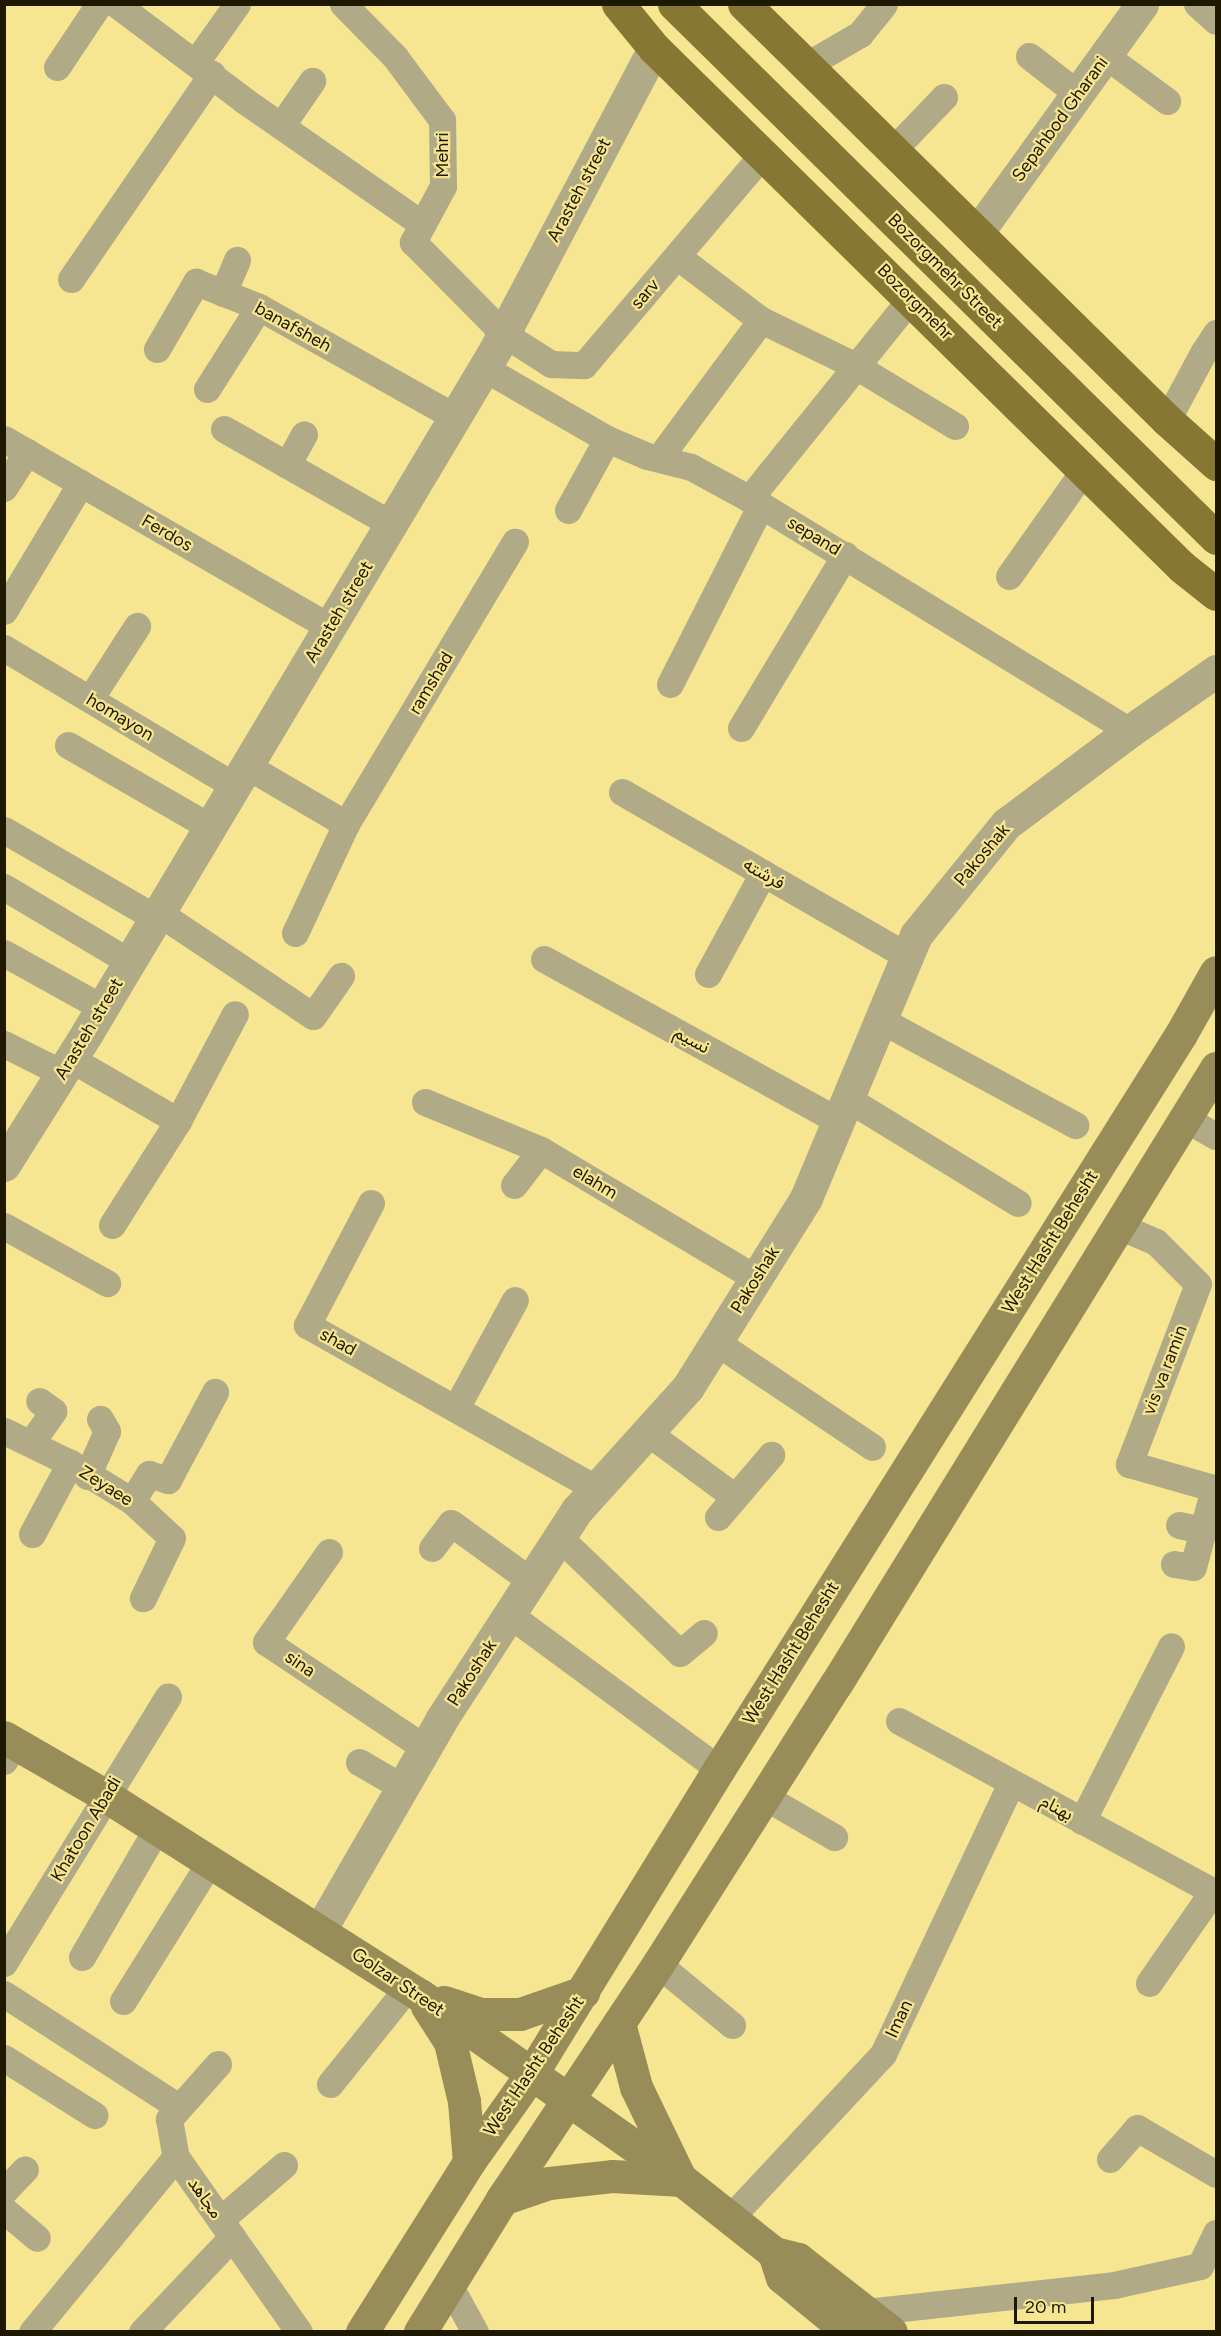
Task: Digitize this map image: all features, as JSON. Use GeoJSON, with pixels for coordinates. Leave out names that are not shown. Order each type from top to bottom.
{"type":"FeatureCollection","features":[{"type":"Feature","properties":{"kind":"main road","name":"Bozorgmehr"},"geometry":{"type":"LineString","coordinates":[[618,4],[654,48],[911,298],[1182,567],[1216,594]]}},
{"type":"Feature","properties":{"kind":"main road","name":"Bozorgmehr Street"},"geometry":{"type":"LineString","coordinates":[[674,4],[1216,538]]}},
{"type":"Feature","properties":{"kind":"main road","name":"Bozorgmehr Street"},"geometry":{"type":"LineString","coordinates":[[704,4],[1216,517]]}},
{"type":"Feature","properties":{"kind":"main road"},"geometry":{"type":"LineString","coordinates":[[744,4],[1167,420],[1216,464]]}},
{"type":"Feature","properties":{"kind":"main road"},"geometry":{"type":"LineString","coordinates":[[1182,567],[1200,570],[1216,566]]}},
{"type":"Feature","properties":{"kind":"main road","name":"West Hasht Behesht"},"geometry":{"type":"LineString","coordinates":[[362,2331],[469,2162],[532,2073],[584,1992],[718,1769],[1174,1044],[1216,972]]}},
{"type":"Feature","properties":{"kind":"main road"},"geometry":{"type":"LineString","coordinates":[[420,2331],[448,2283],[567,2098],[658,1964],[765,1797],[1216,1068]]}},
{"type":"Feature","properties":{"kind":"main road","name":"Golzar Street"},"geometry":{"type":"LineString","coordinates":[[8,1747],[106,1796],[414,1991],[682,2180],[774,2253],[798,2259],[861,2328]]}},
{"type":"Feature","properties":{"kind":"main road"},"geometry":{"type":"LineString","coordinates":[[414,1991],[482,2014],[520,2014],[584,1992]]}},
{"type":"Feature","properties":{"kind":"main road"},"geometry":{"type":"LineString","coordinates":[[414,1991],[450,2042],[464,2101],[469,2162]]}},
{"type":"Feature","properties":{"kind":"main road"},"geometry":{"type":"LineString","coordinates":[[502,2199],[549,2183],[591,2178],[612,2176],[682,2180],[636,2087],[619,2023]]}},
{"type":"Feature","properties":{"kind":"street"},"geometry":{"type":"LineString","coordinates":[[57,67],[99,4]]}},
{"type":"Feature","properties":{"kind":"street"},"geometry":{"type":"LineString","coordinates":[[116,4],[281,126],[422,224]]}},
{"type":"Feature","properties":{"kind":"street"},"geometry":{"type":"LineString","coordinates":[[70,279],[204,68],[237,4]]}},
{"type":"Feature","properties":{"kind":"street","name":"Mehri"},"geometry":{"type":"LineString","coordinates":[[343,4],[395,57],[442,120],[443,186],[413,242],[504,334]]}},
{"type":"Feature","properties":{"kind":"street"},"geometry":{"type":"LineString","coordinates":[[805,66],[860,34],[884,4]]}},
{"type":"Feature","properties":{"kind":"street","name":"Sepahbod Gharani"},"geometry":{"type":"LineString","coordinates":[[977,233],[1142,4]]}},
{"type":"Feature","properties":{"kind":"street"},"geometry":{"type":"LineString","coordinates":[[1197,4],[1216,21]]}},
{"type":"Feature","properties":{"kind":"street","name":"Arasteh street"},"geometry":{"type":"LineString","coordinates":[[4,1165],[103,1008],[504,334],[654,48]]}},
{"type":"Feature","properties":{"kind":"street"},"geometry":{"type":"LineString","coordinates":[[1029,56],[1078,94]]}},
{"type":"Feature","properties":{"kind":"street"},"geometry":{"type":"LineString","coordinates":[[1106,56],[1167,101]]}},
{"type":"Feature","properties":{"kind":"street"},"geometry":{"type":"LineString","coordinates":[[281,126],[312,81]]}},
{"type":"Feature","properties":{"kind":"street"},"geometry":{"type":"LineString","coordinates":[[892,151],[944,97]]}},
{"type":"Feature","properties":{"kind":"street","name":"sarv"},"geometry":{"type":"LineString","coordinates":[[504,334],[551,364],[584,365],[763,154]]}},
{"type":"Feature","properties":{"kind":"street"},"geometry":{"type":"LineString","coordinates":[[678,256],[761,320],[854,365],[955,426]]}},
{"type":"Feature","properties":{"kind":"street"},"geometry":{"type":"LineString","coordinates":[[224,293],[237,260]]}},
{"type":"Feature","properties":{"kind":"street","name":"banafsheh"},"geometry":{"type":"LineString","coordinates":[[157,349],[196,282],[259,307],[455,417]]}},
{"type":"Feature","properties":{"kind":"street"},"geometry":{"type":"LineString","coordinates":[[670,684],[755,502],[854,365],[911,298]]}},
{"type":"Feature","properties":{"kind":"street"},"geometry":{"type":"LineString","coordinates":[[207,388],[259,307]]}},
{"type":"Feature","properties":{"kind":"street"},"geometry":{"type":"LineString","coordinates":[[659,458],[761,320]]}},
{"type":"Feature","properties":{"kind":"street"},"geometry":{"type":"LineString","coordinates":[[1167,420],[1216,333]]}},
{"type":"Feature","properties":{"kind":"street","name":"sepand"},"geometry":{"type":"LineString","coordinates":[[484,368],[607,439],[691,467],[755,502],[1130,731]]}},
{"type":"Feature","properties":{"kind":"street"},"geometry":{"type":"LineString","coordinates":[[224,429],[392,524]]}},
{"type":"Feature","properties":{"kind":"street"},"geometry":{"type":"LineString","coordinates":[[287,465],[304,434]]}},
{"type":"Feature","properties":{"kind":"street"},"geometry":{"type":"LineString","coordinates":[[568,510],[607,439]]}},
{"type":"Feature","properties":{"kind":"street"},"geometry":{"type":"LineString","coordinates":[[4,488],[16,446]]}},
{"type":"Feature","properties":{"kind":"street","name":"Ferdos"},"geometry":{"type":"LineString","coordinates":[[16,446],[329,627]]}},
{"type":"Feature","properties":{"kind":"street"},"geometry":{"type":"LineString","coordinates":[[1009,576],[1084,470]]}},
{"type":"Feature","properties":{"kind":"street"},"geometry":{"type":"LineString","coordinates":[[4,611],[81,483]]}},
{"type":"Feature","properties":{"kind":"street","name":"ramshad"},"geometry":{"type":"LineString","coordinates":[[295,933],[346,824],[515,542]]}},
{"type":"Feature","properties":{"kind":"street"},"geometry":{"type":"LineString","coordinates":[[741,728],[845,555]]}},
{"type":"Feature","properties":{"kind":"street"},"geometry":{"type":"LineString","coordinates":[[90,699],[137,626]]}},
{"type":"Feature","properties":{"kind":"street","name":"homayon"},"geometry":{"type":"LineString","coordinates":[[4,648],[90,699],[241,776]]}},
{"type":"Feature","properties":{"kind":"street","name":"Pakoshak"},"geometry":{"type":"LineString","coordinates":[[320,1930],[425,1748],[578,1510],[688,1387],[806,1198],[916,935],[1006,824],[1130,731],[1216,671]]}},
{"type":"Feature","properties":{"kind":"street"},"geometry":{"type":"LineString","coordinates":[[68,745],[210,828]]}},
{"type":"Feature","properties":{"kind":"street"},"geometry":{"type":"LineString","coordinates":[[241,776],[346,824]]}},
{"type":"Feature","properties":{"kind":"street","name":"فرشته"},"geometry":{"type":"LineString","coordinates":[[622,792],[907,956]]}},
{"type":"Feature","properties":{"kind":"street"},"geometry":{"type":"LineString","coordinates":[[4,830],[158,915],[313,1016],[341,976]]}},
{"type":"Feature","properties":{"kind":"street"},"geometry":{"type":"LineString","coordinates":[[708,974],[763,873]]}},
{"type":"Feature","properties":{"kind":"street"},"geometry":{"type":"LineString","coordinates":[[4,887],[130,962]]}},
{"type":"Feature","properties":{"kind":"street"},"geometry":{"type":"LineString","coordinates":[[4,953],[103,1008]]}},
{"type":"Feature","properties":{"kind":"street","name":"نسیم"},"geometry":{"type":"LineString","coordinates":[[544,959],[843,1110],[1018,1203]]}},
{"type":"Feature","properties":{"kind":"street"},"geometry":{"type":"LineString","coordinates":[[112,1225],[178,1121],[235,1014]]}},
{"type":"Feature","properties":{"kind":"street"},"geometry":{"type":"LineString","coordinates":[[881,1020],[1075,1125]]}},
{"type":"Feature","properties":{"kind":"street"},"geometry":{"type":"LineString","coordinates":[[4,1044],[67,1066],[178,1121]]}},
{"type":"Feature","properties":{"kind":"street","name":"elahm"},"geometry":{"type":"LineString","coordinates":[[425,1102],[541,1150],[756,1278]]}},
{"type":"Feature","properties":{"kind":"street"},"geometry":{"type":"LineString","coordinates":[[1186,1119],[1216,1136]]}},
{"type":"Feature","properties":{"kind":"street"},"geometry":{"type":"LineString","coordinates":[[514,1185],[541,1150]]}},
{"type":"Feature","properties":{"kind":"street","name":"shad"},"geometry":{"type":"LineString","coordinates":[[371,1203],[308,1324],[597,1489]]}},
{"type":"Feature","properties":{"kind":"street"},"geometry":{"type":"LineString","coordinates":[[4,1226],[107,1283]]}},
{"type":"Feature","properties":{"kind":"street","name":"vis va ramin"},"geometry":{"type":"LineString","coordinates":[[1119,1226],[1156,1242],[1198,1284],[1129,1464],[1215,1489]]}},
{"type":"Feature","properties":{"kind":"street"},"geometry":{"type":"LineString","coordinates":[[456,1408],[515,1300]]}},
{"type":"Feature","properties":{"kind":"street"},"geometry":{"type":"LineString","coordinates":[[716,1342],[872,1447]]}},
{"type":"Feature","properties":{"kind":"street"},"geometry":{"type":"LineString","coordinates":[[132,1501],[149,1474],[168,1480],[215,1392]]}},
{"type":"Feature","properties":{"kind":"street"},"geometry":{"type":"LineString","coordinates":[[31,1443],[53,1411],[39,1401]]}},
{"type":"Feature","properties":{"kind":"street"},"geometry":{"type":"LineString","coordinates":[[32,1533],[106,1431],[100,1419]]}},
{"type":"Feature","properties":{"kind":"street","name":"Zeyaee"},"geometry":{"type":"LineString","coordinates":[[4,1431],[31,1443],[132,1501],[172,1538],[143,1598]]}},
{"type":"Feature","properties":{"kind":"street"},"geometry":{"type":"LineString","coordinates":[[647,1432],[727,1507],[771,1455]]}},
{"type":"Feature","properties":{"kind":"street"},"geometry":{"type":"LineString","coordinates":[[1183,1566],[1191,1528],[1215,1489]]}},
{"type":"Feature","properties":{"kind":"street"},"geometry":{"type":"LineString","coordinates":[[432,1548],[451,1523],[531,1581]]}},
{"type":"Feature","properties":{"kind":"street"},"geometry":{"type":"LineString","coordinates":[[560,1538],[680,1653],[704,1633]]}},
{"type":"Feature","properties":{"kind":"street","name":"sina"},"geometry":{"type":"LineString","coordinates":[[329,1552],[266,1642],[425,1748]]}},
{"type":"Feature","properties":{"kind":"street"},"geometry":{"type":"LineString","coordinates":[[510,1615],[718,1769]]}},
{"type":"Feature","properties":{"kind":"street"},"geometry":{"type":"LineString","coordinates":[[1082,1821],[1171,1646]]}},
{"type":"Feature","properties":{"kind":"street","name":"Khatoon Abadi"},"geometry":{"type":"LineString","coordinates":[[4,1963],[168,1696]]}},
{"type":"Feature","properties":{"kind":"street","name":"بهنام"},"geometry":{"type":"LineString","coordinates":[[899,1721],[1215,1892]]}},
{"type":"Feature","properties":{"kind":"street"},"geometry":{"type":"LineString","coordinates":[[359,1762],[402,1787]]}},
{"type":"Feature","properties":{"kind":"street","name":"Iman"},"geometry":{"type":"LineString","coordinates":[[731,2217],[883,2054],[1011,1783]]}},
{"type":"Feature","properties":{"kind":"street"},"geometry":{"type":"LineString","coordinates":[[765,1797],[834,1837]]}},
{"type":"Feature","properties":{"kind":"street"},"geometry":{"type":"LineString","coordinates":[[82,1957],[157,1828]]}},
{"type":"Feature","properties":{"kind":"street"},"geometry":{"type":"LineString","coordinates":[[123,2001],[210,1862]]}},
{"type":"Feature","properties":{"kind":"street"},"geometry":{"type":"LineString","coordinates":[[1149,1983],[1215,1892]]}},
{"type":"Feature","properties":{"kind":"street"},"geometry":{"type":"LineString","coordinates":[[658,1964],[732,2025]]}},
{"type":"Feature","properties":{"kind":"street"},"geometry":{"type":"LineString","coordinates":[[330,2084],[414,1991]]}},
{"type":"Feature","properties":{"kind":"street"},"geometry":{"type":"LineString","coordinates":[[4,1994],[179,2107]]}},
{"type":"Feature","properties":{"kind":"street"},"geometry":{"type":"LineString","coordinates":[[4,2058],[94,2115]]}},
{"type":"Feature","properties":{"kind":"street","name":"مجاهد"},"geometry":{"type":"LineString","coordinates":[[218,2064],[169,2119],[176,2157],[300,2331]]}},
{"type":"Feature","properties":{"kind":"street"},"geometry":{"type":"LineString","coordinates":[[1110,2159],[1137,2128],[1216,2174]]}},
{"type":"Feature","properties":{"kind":"street"},"geometry":{"type":"LineString","coordinates":[[32,2331],[176,2157]]}},
{"type":"Feature","properties":{"kind":"street"},"geometry":{"type":"LineString","coordinates":[[142,2331],[226,2228],[284,2165]]}},
{"type":"Feature","properties":{"kind":"street"},"geometry":{"type":"LineString","coordinates":[[4,2191],[25,2169]]}},
{"type":"Feature","properties":{"kind":"street"},"geometry":{"type":"LineString","coordinates":[[4,2210],[37,2238]]}},
{"type":"Feature","properties":{"kind":"street"},"geometry":{"type":"LineString","coordinates":[[861,2328],[1208,2268],[1216,2233]]}},
{"type":"Feature","properties":{"kind":"street"},"geometry":{"type":"LineString","coordinates":[[448,2283],[475,2331]]}}]}
